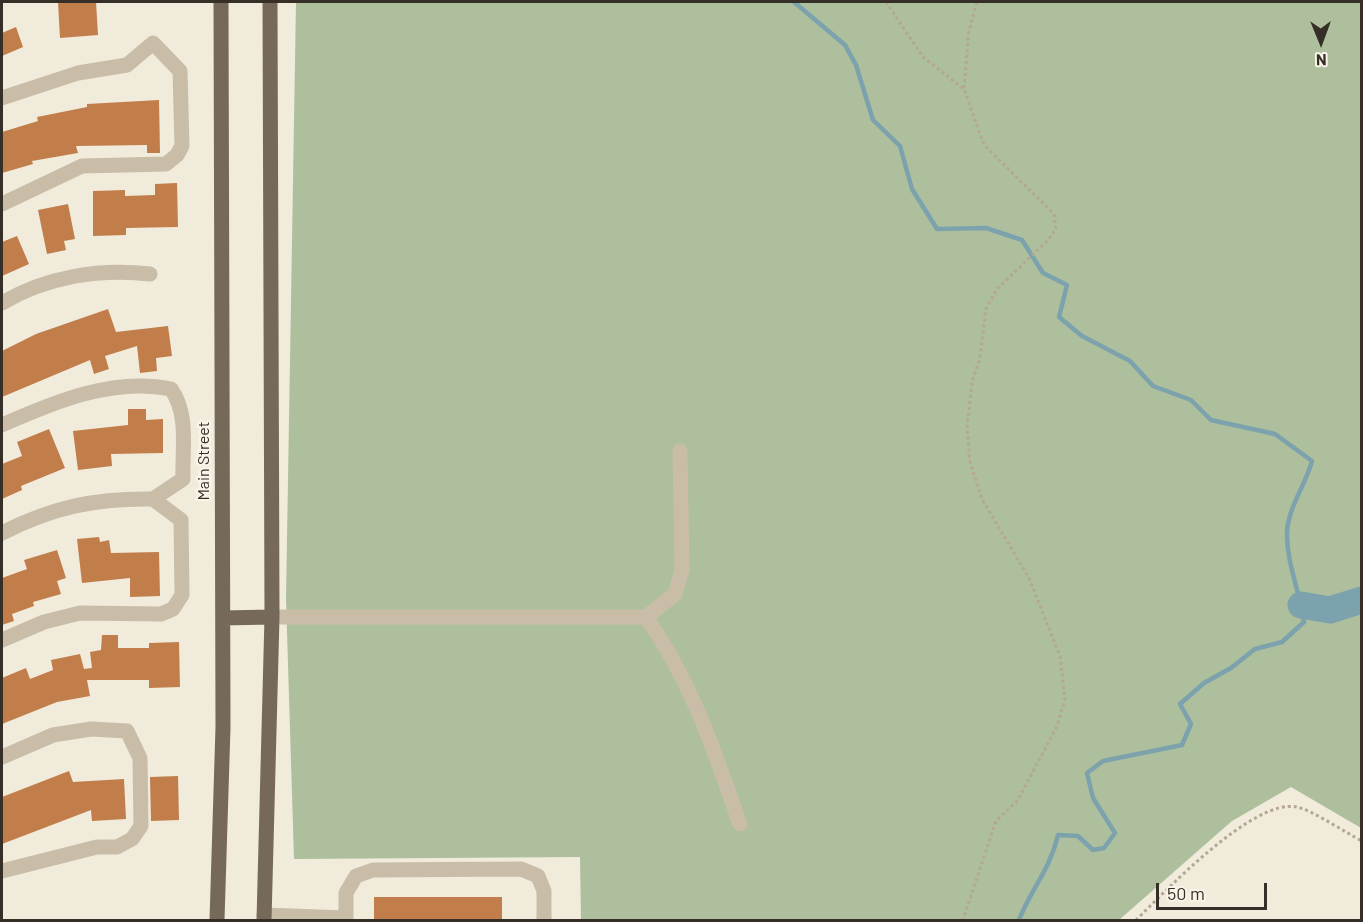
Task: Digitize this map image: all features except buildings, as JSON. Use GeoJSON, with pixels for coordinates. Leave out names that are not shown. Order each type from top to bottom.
{"type":"FeatureCollection","features":[{"type":"Feature","properties":{"kind":"main road","name":"Main Street"},"geometry":{"type":"LineString","coordinates":[[217,921],[223,727],[221,2]]}},
{"type":"Feature","properties":{"kind":"main road"},"geometry":{"type":"LineString","coordinates":[[264,918],[272,617],[270,2]]}},
{"type":"Feature","properties":{"kind":"main road"},"geometry":{"type":"LineString","coordinates":[[223,618],[272,617]]}},
{"type":"Feature","properties":{"kind":"street"},"geometry":{"type":"LineString","coordinates":[[2,98],[78,73],[127,65],[153,43],[180,71],[182,146],[177,155],[166,164],[82,166],[2,204]]}},
{"type":"Feature","properties":{"kind":"street"},"geometry":{"type":"LineString","coordinates":[[2,303],[20,292],[73,276],[121,271],[150,274]]}},
{"type":"Feature","properties":{"kind":"street"},"geometry":{"type":"LineString","coordinates":[[2,425],[54,402],[99,390],[157,386],[171,389],[180,402],[182,414],[183,479],[153,499],[79,503],[32,517],[2,532]]}},
{"type":"Feature","properties":{"kind":"street"},"geometry":{"type":"LineString","coordinates":[[272,617],[646,617],[675,594],[682,570],[681,451]]}},
{"type":"Feature","properties":{"kind":"street"},"geometry":{"type":"LineString","coordinates":[[2,640],[44,622],[80,613],[161,614],[173,609],[182,595],[181,520],[153,499]]}},
{"type":"Feature","properties":{"kind":"street"},"geometry":{"type":"LineString","coordinates":[[646,617],[672,654],[697,706],[740,824]]}},
{"type":"Feature","properties":{"kind":"street"},"geometry":{"type":"LineString","coordinates":[[2,757],[53,735],[91,729],[127,731],[140,758],[141,826],[132,839],[117,847],[98,847],[2,871]]}},
{"type":"Feature","properties":{"kind":"street"},"geometry":{"type":"LineString","coordinates":[[264,918],[346,919],[346,893],[356,876],[373,870],[521,869],[538,876],[544,891],[543,921]]}},
{"type":"Feature","properties":{"kind":"path"},"geometry":{"type":"LineString","coordinates":[[886,2],[923,57],[964,89]]}},
{"type":"Feature","properties":{"kind":"path"},"geometry":{"type":"LineString","coordinates":[[963,921],[996,821],[1018,800],[1057,726],[1065,699],[1060,656],[1034,589],[982,499],[970,462],[967,428],[972,382],[980,358],[986,309],[998,289],[1048,240],[1056,229],[1054,214],[984,145],[964,89],[969,31],[977,2]]}},
{"type":"Feature","properties":{"kind":"path"},"geometry":{"type":"LineString","coordinates":[[1136,921],[1205,853],[1270,808],[1297,807],[1362,841]]}},
{"type":"Feature","properties":{"kind":"green space"},"geometry":{"type":"Polygon","coordinates":[[[296,2],[1361,2],[1361,828],[1291,787],[1232,821],[1119,920],[581,920],[580,857],[294,859],[286,599],[296,2]]]}},
{"type":"Feature","properties":{"kind":"waterway"},"geometry":{"type":"LineString","coordinates":[[794,2],[845,45],[856,65],[873,120],[900,146],[912,189],[937,229],[986,228],[1022,240],[1043,273],[1067,285],[1059,317],[1082,336],[1130,361],[1153,386],[1191,400],[1211,420],[1275,434],[1312,461],[1294,504],[1287,531],[1291,566],[1304,622],[1282,642],[1255,649],[1231,668],[1204,683],[1180,704],[1191,724],[1182,745],[1103,761],[1087,773],[1093,798],[1115,833],[1104,848],[1093,850],[1078,836],[1058,835],[1050,859],[1019,920]]}},
{"type":"Feature","properties":{"kind":"waterway"},"geometry":{"type":"LineString","coordinates":[[1301,605],[1330,610],[1362,600]]}}]}
